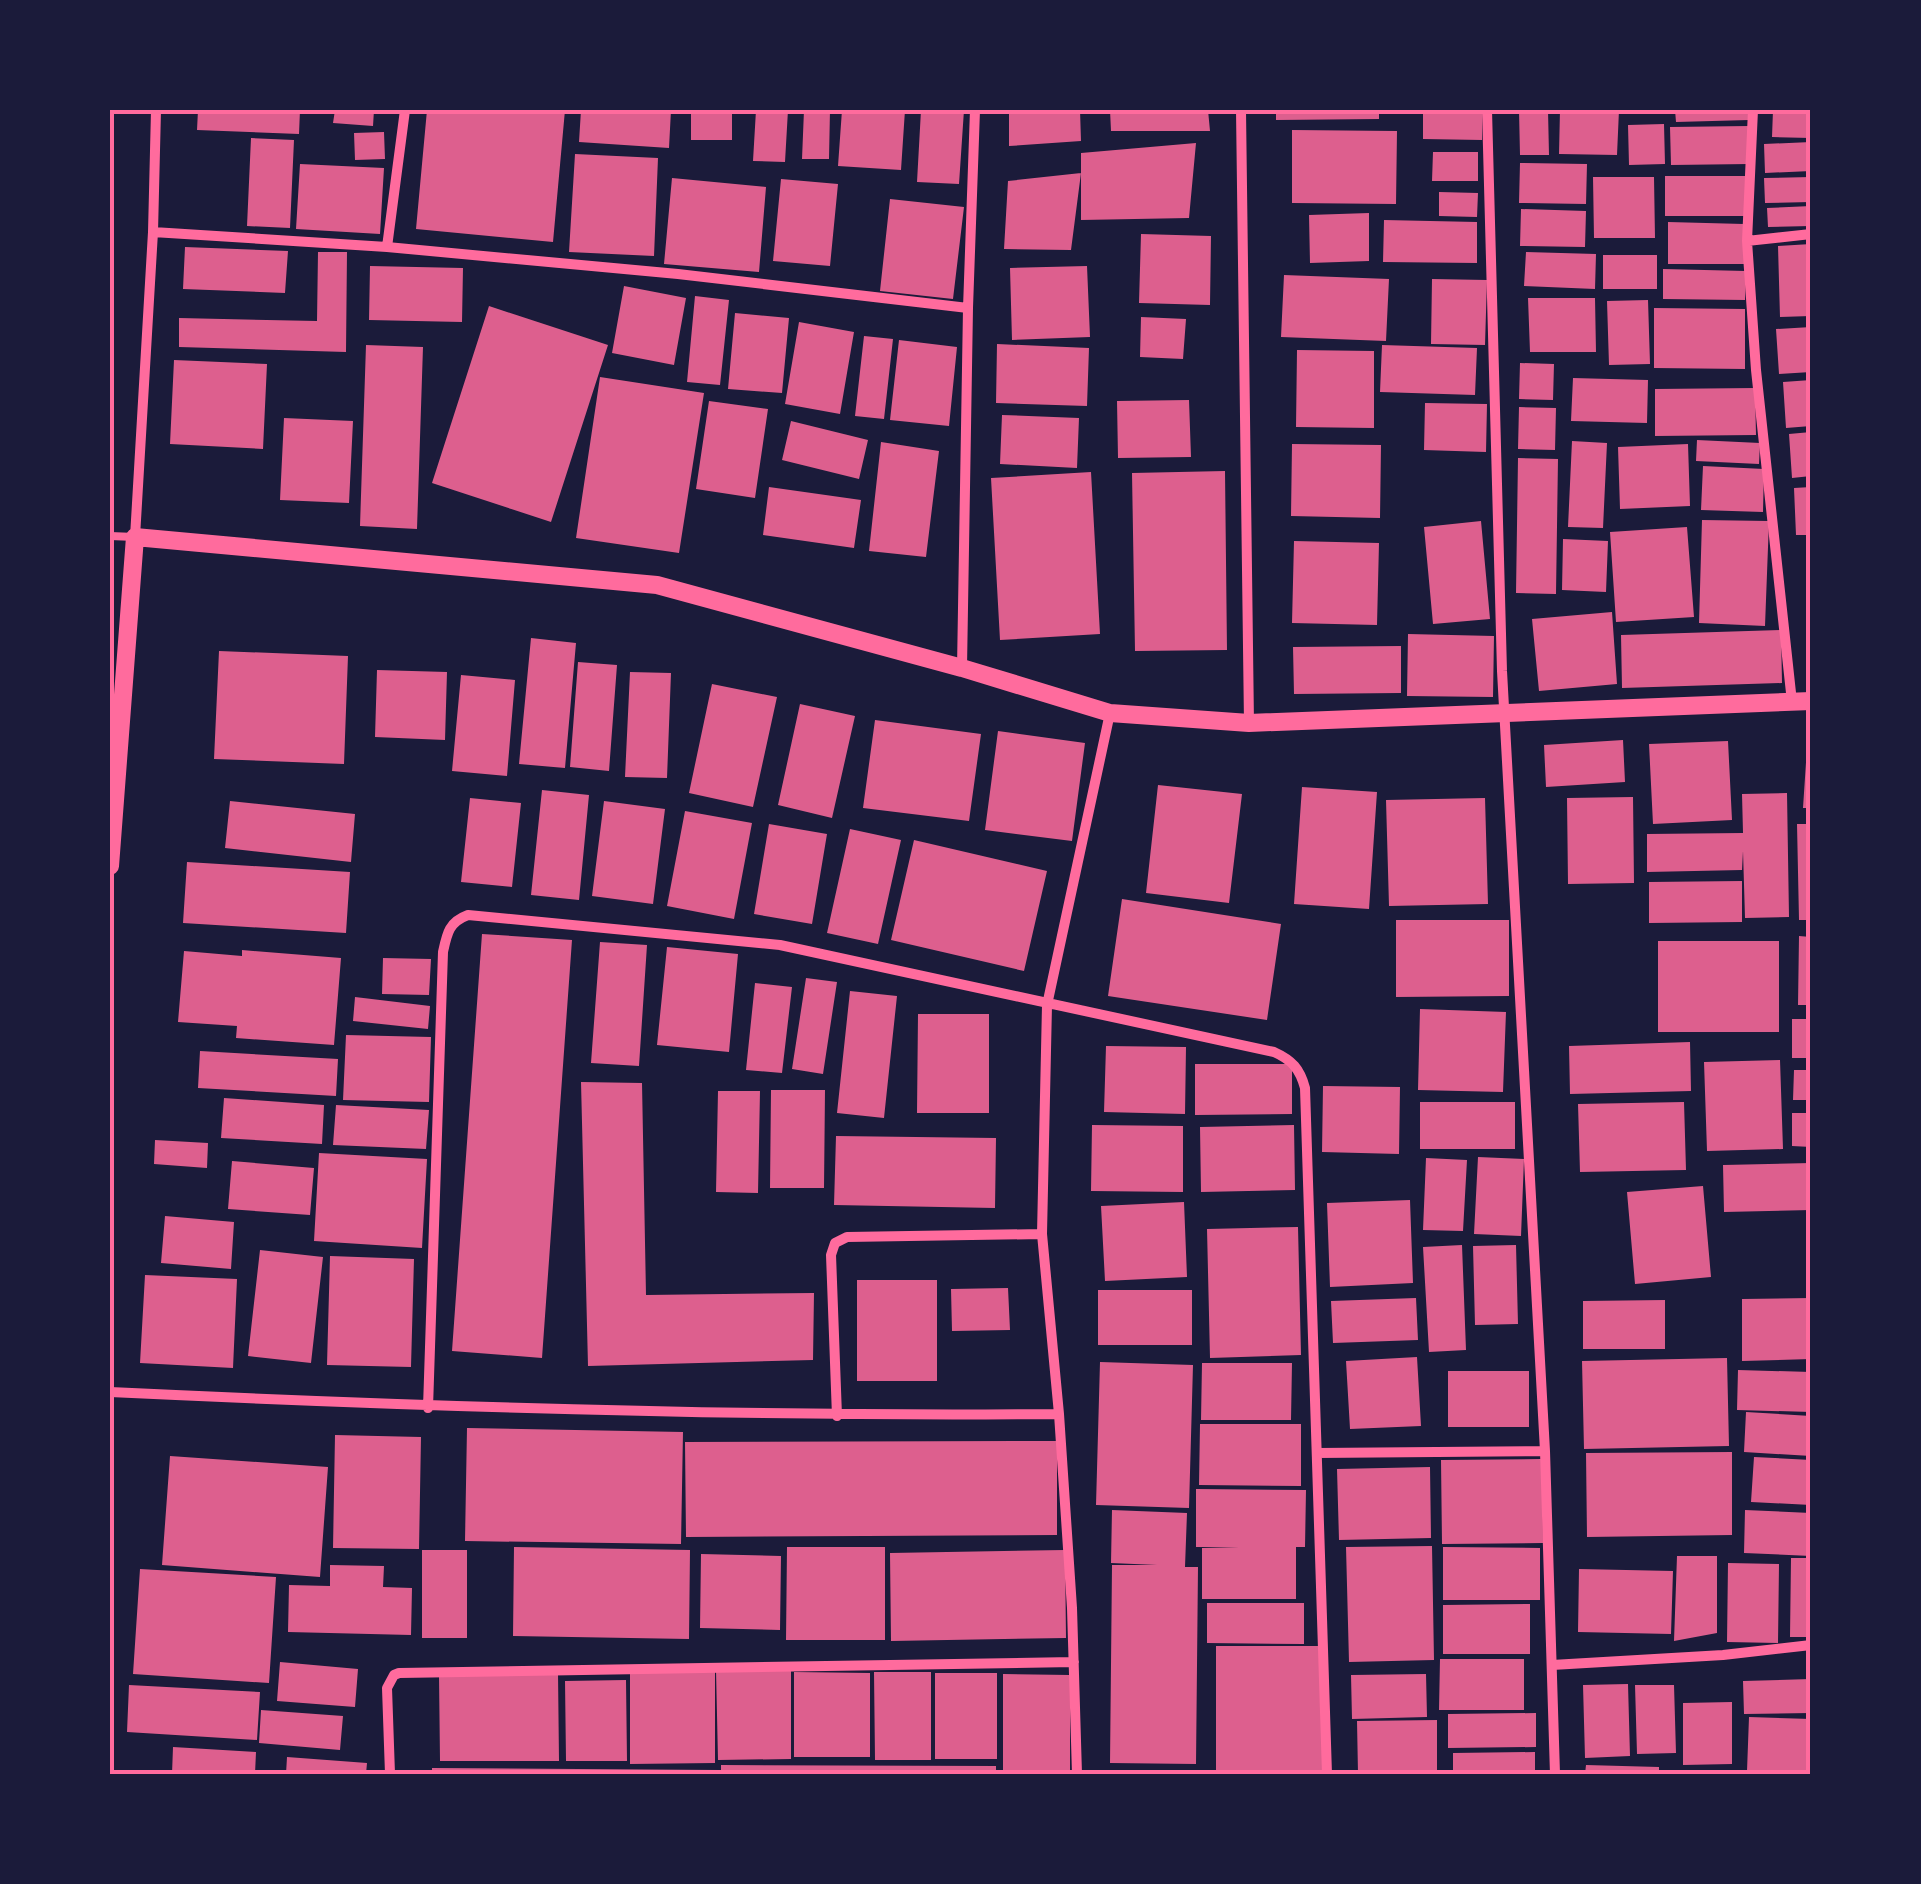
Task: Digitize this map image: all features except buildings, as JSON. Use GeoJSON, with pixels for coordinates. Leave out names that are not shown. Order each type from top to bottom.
{"type":"FeatureCollection","features":[{"type":"Feature","properties":{"kind":"street"},"geometry":{"type":"LineString","coordinates":[[110,866],[136,537],[156,110]]}},
{"type":"Feature","properties":{"kind":"street"},"geometry":{"type":"LineString","coordinates":[[388,247],[406,110]]}},
{"type":"Feature","properties":{"kind":"street"},"geometry":{"type":"LineString","coordinates":[[962,668],[975,110]]}},
{"type":"Feature","properties":{"kind":"street"},"geometry":{"type":"LineString","coordinates":[[1241,110],[1249,722]]}},
{"type":"Feature","properties":{"kind":"street"},"geometry":{"type":"LineString","coordinates":[[1487,110],[1506,714],[1544,1452],[1555,1774]]}},
{"type":"Feature","properties":{"kind":"street"},"geometry":{"type":"LineString","coordinates":[[136,537],[657,585],[962,668],[1110,713],[1249,722],[1801,701],[1756,370],[1747,240],[1752,110]]}},
{"type":"Feature","properties":{"kind":"street"},"geometry":{"type":"LineString","coordinates":[[153,232],[388,247],[678,274],[968,308]]}},
{"type":"Feature","properties":{"kind":"street"},"geometry":{"type":"LineString","coordinates":[[1747,240],[1811,234]]}},
{"type":"Feature","properties":{"kind":"street"},"geometry":{"type":"LineString","coordinates":[[1076,1774],[1074,1662],[1059,1414],[1042,1234],[1047,1005],[1110,713]]}},
{"type":"Feature","properties":{"kind":"street"},"geometry":{"type":"LineString","coordinates":[[428,1408],[443,952],[446,934],[454,920],[468,915],[780,945],[1274,1052],[1293,1063],[1304,1088],[1328,1774]]}},
{"type":"Feature","properties":{"kind":"street"},"geometry":{"type":"LineString","coordinates":[[837,1416],[830,1256],[835,1243],[847,1237],[1042,1234]]}},
{"type":"Feature","properties":{"kind":"street"},"geometry":{"type":"LineString","coordinates":[[110,1392],[428,1408],[837,1416],[1059,1414]]}},
{"type":"Feature","properties":{"kind":"street"},"geometry":{"type":"LineString","coordinates":[[1317,1453],[1544,1452]]}},
{"type":"Feature","properties":{"kind":"street"},"geometry":{"type":"LineString","coordinates":[[1552,1666],[1811,1645]]}},
{"type":"Feature","properties":{"kind":"street"},"geometry":{"type":"LineString","coordinates":[[390,1774],[388,1688],[399,1673],[1074,1662]]}},
{"type":"Feature","properties":{"kind":"lane"},"geometry":{"type":"LineString","coordinates":[[110,536],[136,537]]}}]}
